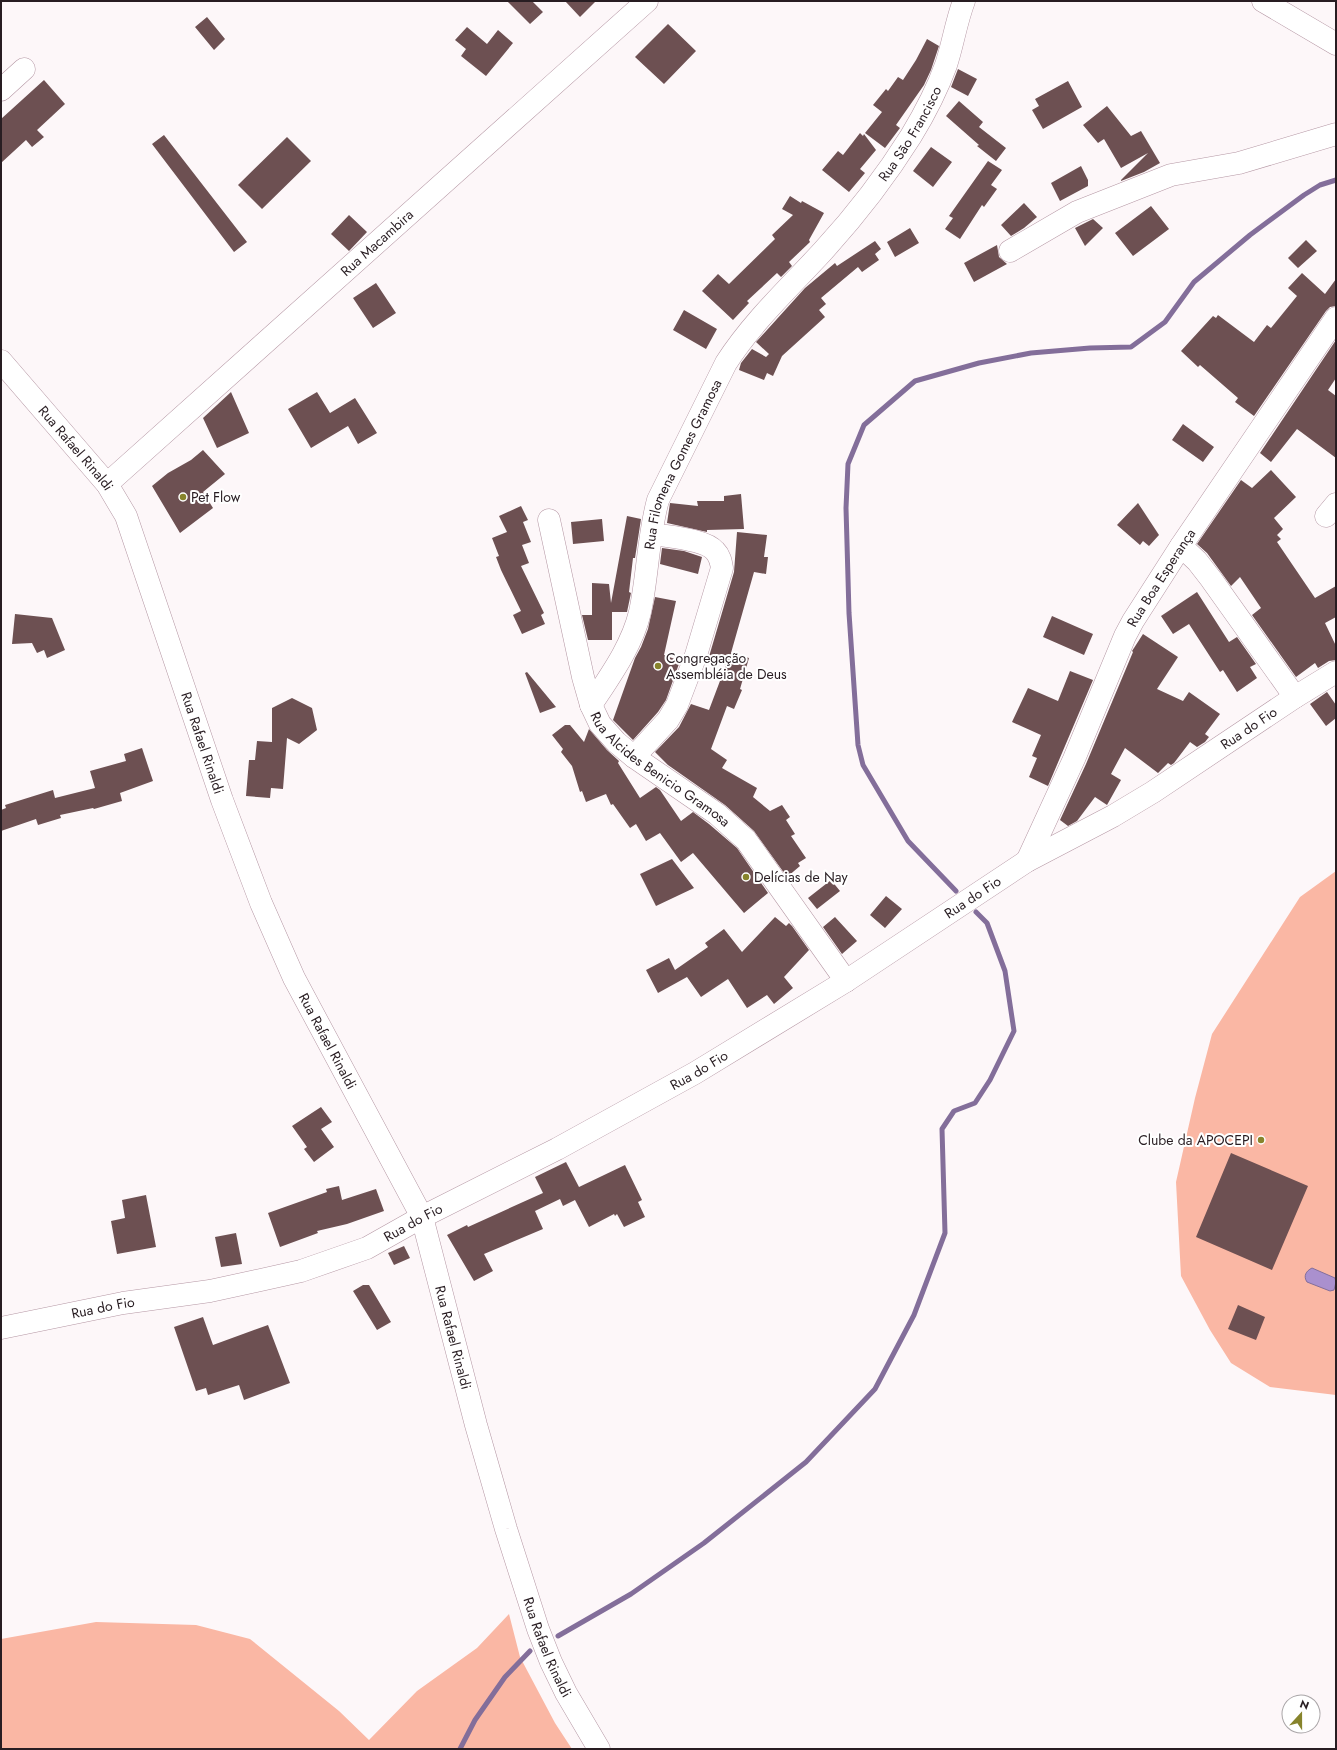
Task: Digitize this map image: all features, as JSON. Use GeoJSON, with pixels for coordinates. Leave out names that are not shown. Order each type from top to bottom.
{"type":"FeatureCollection","features":[{"type":"Feature","properties":{"kind":"street","name":"Rua Macambira"},"geometry":{"type":"LineString","coordinates":[[107,484],[647,1]]}},
{"type":"Feature","properties":{"kind":"street","name":"Rua São Francisco"},"geometry":{"type":"LineString","coordinates":[[825,249],[876,187],[911,137],[926,111],[946,64],[956,21],[964,1]]}},
{"type":"Feature","properties":{"kind":"street"},"geometry":{"type":"LineString","coordinates":[[1263,1],[1336,44]]}},
{"type":"Feature","properties":{"kind":"street"},"geometry":{"type":"LineString","coordinates":[[1,90],[24,69]]}},
{"type":"Feature","properties":{"kind":"street"},"geometry":{"type":"LineString","coordinates":[[1010,251],[1077,212],[1171,175],[1238,163],[1336,134]]}},
{"type":"Feature","properties":{"kind":"street","name":"Rua Filomena Gomes Gramosa"},"geometry":{"type":"LineString","coordinates":[[591,705],[631,638],[640,612],[658,500],[726,363],[737,345],[751,328],[825,249]]}},
{"type":"Feature","properties":{"kind":"street","name":"Rua Boa Esperança"},"geometry":{"type":"LineString","coordinates":[[1027,861],[1074,759],[1125,636],[1133,621],[1336,318]]}},
{"type":"Feature","properties":{"kind":"street","name":"Rua Rafael Rinaldi"},"geometry":{"type":"LineString","coordinates":[[1,361],[107,484],[126,516],[222,800],[276,938],[294,978],[422,1217],[476,1425],[506,1530],[538,1629],[566,1694],[599,1749]]}},
{"type":"Feature","properties":{"kind":"street","name":"Rua Alcides Benicio Gramosa"},"geometry":{"type":"LineString","coordinates":[[549,520],[591,705],[600,724],[616,742],[634,757],[717,814],[746,840],[846,981]]}},
{"type":"Feature","properties":{"kind":"street"},"geometry":{"type":"LineString","coordinates":[[634,757],[668,720],[678,705],[696,655],[722,568],[720,557],[715,550],[706,544],[653,534]]}},
{"type":"Feature","properties":{"kind":"street"},"geometry":{"type":"LineString","coordinates":[[1182,546],[1197,561],[1211,579],[1295,697]]}},
{"type":"Feature","properties":{"kind":"street","name":"Rua do Fio"},"geometry":{"type":"LineString","coordinates":[[1,1328],[123,1303],[210,1291],[301,1271],[367,1248],[422,1217],[557,1149],[695,1073],[846,981],[1027,861],[1113,816],[1153,792],[1295,697],[1336,672]]}},
{"type":"Feature","properties":{"kind":"shaded area","name":"Clube da APOCEPI"},"geometry":{"type":"Polygon","coordinates":[[[1336,871],[1336,1395],[1270,1387],[1231,1363],[1210,1330],[1181,1276],[1176,1182],[1195,1098],[1212,1034],[1300,897],[1336,871]]]}},
{"type":"Feature","properties":{"kind":"shaded area"},"geometry":{"type":"Polygon","coordinates":[[[1312,1268],[1335,1278],[1336,1282],[1334,1290],[1330,1291],[1307,1282],[1305,1278],[1306,1274],[1312,1268]]]}},
{"type":"Feature","properties":{"kind":"shaded area"},"geometry":{"type":"Polygon","coordinates":[[[509,1614],[520,1657],[555,1723],[572,1749],[1,1749],[1,1639],[96,1622],[196,1625],[250,1639],[339,1711],[369,1740],[417,1691],[477,1648],[509,1614]]]}},
{"type":"Feature","properties":{"kind":"building"},"geometry":{"type":"Polygon","coordinates":[[[507,1],[532,1],[543,12],[530,24],[507,1]]]}},
{"type":"Feature","properties":{"kind":"building"},"geometry":{"type":"Polygon","coordinates":[[[565,1],[596,1],[580,17],[565,1]]]}},
{"type":"Feature","properties":{"kind":"building"},"geometry":{"type":"Polygon","coordinates":[[[207,17],[225,39],[214,50],[195,27],[207,17]]]}},
{"type":"Feature","properties":{"kind":"building"},"geometry":{"type":"Polygon","coordinates":[[[668,24],[696,51],[664,84],[635,57],[668,24]]]}},
{"type":"Feature","properties":{"kind":"building"},"geometry":{"type":"Polygon","coordinates":[[[467,27],[487,44],[498,30],[513,43],[486,76],[461,56],[466,49],[455,40],[467,27]]]}},
{"type":"Feature","properties":{"kind":"building"},"geometry":{"type":"Polygon","coordinates":[[[927,39],[939,46],[931,70],[924,85],[896,125],[900,128],[885,148],[865,133],[882,112],[873,105],[886,89],[888,91],[898,77],[903,80],[927,39]]]}},
{"type":"Feature","properties":{"kind":"building"},"geometry":{"type":"Polygon","coordinates":[[[958,69],[977,79],[968,96],[951,87],[958,69]]]}},
{"type":"Feature","properties":{"kind":"building"},"geometry":{"type":"Polygon","coordinates":[[[44,80],[65,104],[37,130],[44,137],[32,147],[26,140],[1,163],[1,119],[44,80]]]}},
{"type":"Feature","properties":{"kind":"building"},"geometry":{"type":"Polygon","coordinates":[[[1068,81],[1082,107],[1043,129],[1032,110],[1039,106],[1035,99],[1068,81]]]}},
{"type":"Feature","properties":{"kind":"building"},"geometry":{"type":"Polygon","coordinates":[[[959,101],[983,122],[979,127],[1006,148],[996,161],[977,146],[979,145],[946,116],[959,101]]]}},
{"type":"Feature","properties":{"kind":"building"},"geometry":{"type":"Polygon","coordinates":[[[1107,106],[1131,136],[1141,131],[1160,163],[1144,172],[1121,181],[1148,153],[1121,168],[1104,139],[1098,143],[1083,125],[1107,106]]]}},
{"type":"Feature","properties":{"kind":"building"},"geometry":{"type":"Polygon","coordinates":[[[860,133],[863,136],[864,134],[876,150],[860,169],[865,173],[849,192],[822,170],[838,151],[843,155],[860,133]]]}},
{"type":"Feature","properties":{"kind":"building"},"geometry":{"type":"Polygon","coordinates":[[[164,135],[247,242],[234,252],[152,144],[164,135]]]}},
{"type":"Feature","properties":{"kind":"building"},"geometry":{"type":"Polygon","coordinates":[[[287,137],[311,161],[262,209],[238,185],[287,137]]]}},
{"type":"Feature","properties":{"kind":"building"},"geometry":{"type":"Polygon","coordinates":[[[931,147],[952,162],[933,187],[913,171],[931,147]]]}},
{"type":"Feature","properties":{"kind":"building"},"geometry":{"type":"Polygon","coordinates":[[[988,161],[1002,170],[991,185],[997,189],[984,207],[982,205],[960,239],[945,229],[953,218],[949,216],[988,161]]]}},
{"type":"Feature","properties":{"kind":"building"},"geometry":{"type":"Polygon","coordinates":[[[1081,166],[1088,180],[1088,186],[1060,201],[1051,183],[1081,166]]]}},
{"type":"Feature","properties":{"kind":"building"},"geometry":{"type":"Polygon","coordinates":[[[790,196],[801,203],[802,201],[824,213],[809,240],[810,242],[789,262],[792,266],[781,277],[777,273],[747,301],[749,303],[733,320],[702,291],[718,274],[729,284],[775,239],[772,235],[793,215],[782,209],[790,196]]]}},
{"type":"Feature","properties":{"kind":"building"},"geometry":{"type":"Polygon","coordinates":[[[1024,203],[1037,217],[1024,228],[1011,236],[1001,225],[1024,203]]]}},
{"type":"Feature","properties":{"kind":"building"},"geometry":{"type":"Polygon","coordinates":[[[1151,206],[1169,229],[1133,256],[1115,233],[1151,206]]]}},
{"type":"Feature","properties":{"kind":"building"},"geometry":{"type":"Polygon","coordinates":[[[349,215],[367,232],[349,251],[331,234],[349,215]]]}},
{"type":"Feature","properties":{"kind":"building"},"geometry":{"type":"Polygon","coordinates":[[[1093,219],[1103,228],[1085,246],[1075,228],[1093,219]]]}},
{"type":"Feature","properties":{"kind":"building"},"geometry":{"type":"Polygon","coordinates":[[[910,228],[919,243],[895,257],[887,242],[910,228]]]}},
{"type":"Feature","properties":{"kind":"building"},"geometry":{"type":"Polygon","coordinates":[[[1306,240],[1317,251],[1298,268],[1288,258],[1306,240]]]}},
{"type":"Feature","properties":{"kind":"building"},"geometry":{"type":"Polygon","coordinates":[[[875,241],[881,249],[875,254],[879,260],[862,272],[858,267],[821,298],[826,304],[819,310],[825,317],[782,356],[773,376],[767,373],[764,380],[739,370],[741,363],[752,349],[766,357],[769,354],[756,342],[805,288],[835,263],[837,266],[875,241]]]}},
{"type":"Feature","properties":{"kind":"building"},"geometry":{"type":"Polygon","coordinates":[[[997,245],[999,257],[1007,264],[974,282],[964,263],[997,245]]]}},
{"type":"Feature","properties":{"kind":"building"},"geometry":{"type":"Polygon","coordinates":[[[1302,273],[1325,294],[1336,279],[1336,306],[1330,307],[1326,311],[1254,416],[1235,402],[1238,398],[1200,365],[1198,367],[1181,351],[1213,316],[1216,318],[1218,315],[1254,342],[1267,325],[1271,328],[1297,296],[1288,288],[1302,273]]]}},
{"type":"Feature","properties":{"kind":"building"},"geometry":{"type":"Polygon","coordinates":[[[376,283],[396,313],[373,328],[353,298],[376,283]]]}},
{"type":"Feature","properties":{"kind":"building"},"geometry":{"type":"Polygon","coordinates":[[[684,310],[717,329],[706,349],[673,330],[684,310]]]}},
{"type":"Feature","properties":{"kind":"building"},"geometry":{"type":"Polygon","coordinates":[[[1336,340],[1336,378],[1328,390],[1336,396],[1336,458],[1297,429],[1271,462],[1260,453],[1336,340]]]}},
{"type":"Feature","properties":{"kind":"building"},"geometry":{"type":"Polygon","coordinates":[[[231,392],[249,433],[217,448],[203,418],[231,392]]]}},
{"type":"Feature","properties":{"kind":"building"},"geometry":{"type":"Polygon","coordinates":[[[317,392],[330,413],[355,398],[377,433],[358,444],[348,426],[311,448],[288,409],[317,392]]]}},
{"type":"Feature","properties":{"kind":"building"},"geometry":{"type":"Polygon","coordinates":[[[1183,424],[1214,447],[1203,462],[1172,440],[1183,424]]]}},
{"type":"Feature","properties":{"kind":"building","name":"Pet Flow"},"geometry":{"type":"Polygon","coordinates":[[[203,450],[225,474],[203,492],[213,508],[180,533],[152,486],[168,473],[191,460],[203,450]]]}},
{"type":"Feature","properties":{"kind":"building"},"geometry":{"type":"Polygon","coordinates":[[[1271,470],[1296,497],[1274,518],[1283,529],[1277,535],[1281,539],[1277,542],[1315,598],[1336,586],[1336,617],[1325,623],[1336,646],[1336,660],[1329,661],[1318,668],[1315,663],[1296,677],[1252,615],[1261,608],[1240,577],[1231,586],[1207,553],[1197,544],[1241,480],[1252,488],[1271,470]]]}},
{"type":"Feature","properties":{"kind":"building"},"geometry":{"type":"Polygon","coordinates":[[[741,494],[744,529],[707,530],[707,532],[667,523],[670,503],[698,506],[697,501],[724,501],[724,496],[741,494]]]}},
{"type":"Feature","properties":{"kind":"building"},"geometry":{"type":"Polygon","coordinates":[[[1138,503],[1159,535],[1149,546],[1143,541],[1140,545],[1117,525],[1138,503]]]}},
{"type":"Feature","properties":{"kind":"building"},"geometry":{"type":"Polygon","coordinates":[[[521,506],[528,520],[523,522],[531,542],[522,545],[529,563],[521,566],[544,613],[541,615],[545,624],[522,634],[513,615],[521,611],[501,570],[496,557],[499,556],[492,538],[507,532],[499,516],[521,506]]]}},
{"type":"Feature","properties":{"kind":"building"},"geometry":{"type":"Polygon","coordinates":[[[627,516],[641,519],[635,558],[633,558],[629,592],[631,593],[627,612],[612,612],[612,640],[588,640],[582,615],[592,615],[592,583],[609,584],[611,603],[627,516]]]}},
{"type":"Feature","properties":{"kind":"building"},"geometry":{"type":"Polygon","coordinates":[[[602,519],[604,541],[573,544],[571,522],[602,519]]]}},
{"type":"Feature","properties":{"kind":"building"},"geometry":{"type":"Polygon","coordinates":[[[737,532],[767,535],[764,557],[768,557],[766,574],[754,572],[731,653],[749,658],[740,689],[742,690],[734,709],[727,706],[711,749],[727,760],[722,768],[757,788],[753,797],[770,811],[782,805],[790,817],[786,820],[795,834],[791,836],[806,858],[798,863],[800,866],[787,877],[754,831],[725,805],[668,765],[655,752],[679,727],[691,704],[709,710],[726,665],[708,660],[734,572],[737,532]]]}},
{"type":"Feature","properties":{"kind":"building"},"geometry":{"type":"Polygon","coordinates":[[[662,548],[684,551],[702,557],[698,574],[660,564],[662,548]]]}},
{"type":"Feature","properties":{"kind":"building"},"geometry":{"type":"Polygon","coordinates":[[[1197,592],[1229,642],[1237,637],[1256,664],[1250,667],[1257,678],[1237,692],[1223,670],[1220,672],[1189,624],[1173,634],[1161,616],[1197,592]]]}},
{"type":"Feature","properties":{"kind":"building"},"geometry":{"type":"Polygon","coordinates":[[[655,597],[676,601],[664,655],[680,661],[666,700],[658,712],[633,740],[613,720],[635,658],[648,629],[655,597]]]}},
{"type":"Feature","properties":{"kind":"building"},"geometry":{"type":"Polygon","coordinates":[[[15,614],[52,618],[65,650],[47,658],[44,650],[37,653],[32,643],[12,644],[15,614]]]}},
{"type":"Feature","properties":{"kind":"building"},"geometry":{"type":"Polygon","coordinates":[[[1052,616],[1093,634],[1084,655],[1043,637],[1052,616]]]}},
{"type":"Feature","properties":{"kind":"building"},"geometry":{"type":"Polygon","coordinates":[[[1143,634],[1178,657],[1157,689],[1183,701],[1189,692],[1220,714],[1205,734],[1209,737],[1205,742],[1197,747],[1190,742],[1174,763],[1171,765],[1168,763],[1158,773],[1125,748],[1111,774],[1121,780],[1107,805],[1095,797],[1077,821],[1068,826],[1060,820],[1086,764],[1133,652],[1132,651],[1143,634]]]}},
{"type":"Feature","properties":{"kind":"building"},"geometry":{"type":"Polygon","coordinates":[[[1070,671],[1093,680],[1048,786],[1029,777],[1037,758],[1032,756],[1041,735],[1012,722],[1028,688],[1058,701],[1070,671]]]}},
{"type":"Feature","properties":{"kind":"building"},"geometry":{"type":"Polygon","coordinates":[[[527,672],[556,707],[540,713],[525,673],[527,672]]]}},
{"type":"Feature","properties":{"kind":"building"},"geometry":{"type":"Polygon","coordinates":[[[1327,692],[1336,705],[1336,718],[1326,726],[1310,704],[1327,692]]]}},
{"type":"Feature","properties":{"kind":"building"},"geometry":{"type":"Polygon","coordinates":[[[292,698],[312,708],[317,730],[299,744],[287,738],[283,789],[271,788],[270,798],[246,796],[249,760],[255,760],[257,741],[272,742],[272,708],[292,698]]]}},
{"type":"Feature","properties":{"kind":"building"},"geometry":{"type":"Polygon","coordinates":[[[565,725],[570,725],[584,742],[589,729],[607,750],[619,761],[618,763],[640,798],[656,787],[660,790],[681,821],[693,812],[709,824],[737,848],[768,893],[744,913],[693,853],[681,862],[660,833],[646,841],[636,824],[630,828],[613,804],[611,805],[606,794],[586,802],[582,791],[580,792],[572,766],[561,752],[563,749],[552,735],[565,725]]]}},
{"type":"Feature","properties":{"kind":"building"},"geometry":{"type":"Polygon","coordinates":[[[142,748],[153,781],[120,793],[122,801],[94,809],[60,815],[61,818],[38,825],[36,819],[1,831],[1,810],[6,808],[5,805],[53,790],[55,798],[95,788],[90,771],[126,761],[124,754],[142,748]]]}},
{"type":"Feature","properties":{"kind":"building"},"geometry":{"type":"Polygon","coordinates":[[[672,859],[694,888],[656,906],[640,874],[672,859]]]}},
{"type":"Feature","properties":{"kind":"building"},"geometry":{"type":"Polygon","coordinates":[[[831,880],[840,891],[817,909],[808,898],[831,880]]]}},
{"type":"Feature","properties":{"kind":"building"},"geometry":{"type":"Polygon","coordinates":[[[886,896],[902,909],[885,928],[870,915],[886,896]]]}},
{"type":"Feature","properties":{"kind":"building"},"geometry":{"type":"Polygon","coordinates":[[[775,917],[786,926],[789,923],[809,950],[784,977],[793,988],[774,1004],[767,995],[747,1008],[728,979],[701,997],[687,977],[658,993],[646,970],[669,958],[675,970],[708,947],[705,943],[724,929],[742,952],[775,917]]]}},
{"type":"Feature","properties":{"kind":"building"},"geometry":{"type":"Polygon","coordinates":[[[835,917],[857,941],[842,954],[823,927],[835,917]]]}},
{"type":"Feature","properties":{"kind":"building"},"geometry":{"type":"Polygon","coordinates":[[[321,1107],[332,1122],[321,1129],[334,1147],[314,1162],[304,1149],[307,1147],[292,1126],[321,1107]]]}},
{"type":"Feature","properties":{"kind":"building"},"geometry":{"type":"Polygon","coordinates":[[[1231,1153],[1308,1186],[1272,1270],[1196,1237],[1231,1153]]]}},
{"type":"Feature","properties":{"kind":"building"},"geometry":{"type":"Polygon","coordinates":[[[566,1162],[579,1187],[625,1165],[642,1200],[638,1202],[645,1217],[624,1227],[617,1214],[615,1216],[614,1214],[589,1227],[575,1200],[563,1206],[560,1199],[535,1211],[543,1229],[484,1254],[493,1271],[474,1281],[447,1235],[543,1193],[535,1177],[566,1162]]]}},
{"type":"Feature","properties":{"kind":"building"},"geometry":{"type":"Polygon","coordinates":[[[339,1186],[342,1200],[376,1189],[384,1211],[347,1224],[317,1231],[318,1233],[280,1247],[268,1213],[327,1192],[326,1189],[339,1186]]]}},
{"type":"Feature","properties":{"kind":"building"},"geometry":{"type":"Polygon","coordinates":[[[146,1195],[156,1247],[117,1254],[111,1221],[125,1218],[122,1200],[146,1195]]]}},
{"type":"Feature","properties":{"kind":"building"},"geometry":{"type":"Polygon","coordinates":[[[236,1233],[242,1264],[221,1267],[215,1237],[236,1233]]]}},
{"type":"Feature","properties":{"kind":"building"},"geometry":{"type":"Polygon","coordinates":[[[404,1246],[410,1258],[394,1265],[388,1253],[404,1246]]]}},
{"type":"Feature","properties":{"kind":"building"},"geometry":{"type":"Polygon","coordinates":[[[363,1285],[369,1285],[391,1322],[377,1330],[353,1291],[363,1285]]]}},
{"type":"Feature","properties":{"kind":"building"},"geometry":{"type":"Polygon","coordinates":[[[1238,1305],[1265,1317],[1256,1340],[1228,1329],[1238,1305]]]}},
{"type":"Feature","properties":{"kind":"building"},"geometry":{"type":"Polygon","coordinates":[[[203,1317],[213,1345],[268,1325],[290,1383],[244,1400],[239,1385],[208,1395],[206,1388],[196,1391],[174,1327],[203,1317]]]}},
{"type":"Feature","properties":{"kind":"waterway"},"geometry":{"type":"LineString","coordinates":[[956,891],[908,841],[863,765],[858,745],[849,613],[846,508],[848,464],[864,425],[915,381],[979,363],[1031,353],[1090,348],[1131,347],[1165,322],[1194,282],[1250,235],[1304,195],[1320,185],[1336,180]]}},
{"type":"Feature","properties":{"kind":"waterway"},"geometry":{"type":"LineString","coordinates":[[558,1636],[631,1594],[704,1543],[806,1462],[875,1389],[914,1315],[945,1233],[942,1129],[954,1111],[975,1103],[990,1080],[1014,1031],[1005,971],[987,923],[976,912]]}},
{"type":"Feature","properties":{"kind":"waterway"},"geometry":{"type":"LineString","coordinates":[[460,1749],[475,1720],[505,1677],[530,1651]]}},
{"type":"Feature","properties":{"kind":"place","name":"Pet Flow"},"geometry":{"type":"Point","coordinates":[183,497]}},
{"type":"Feature","properties":{"kind":"place","name":"Congregação Assembléia de Deus"},"geometry":{"type":"Point","coordinates":[658,666]}},
{"type":"Feature","properties":{"kind":"place","name":"Delícias de Nay"},"geometry":{"type":"Point","coordinates":[746,877]}},
{"type":"Feature","properties":{"kind":"place","name":"Clube da APOCEPI"},"geometry":{"type":"Point","coordinates":[1261,1140]}}]}
